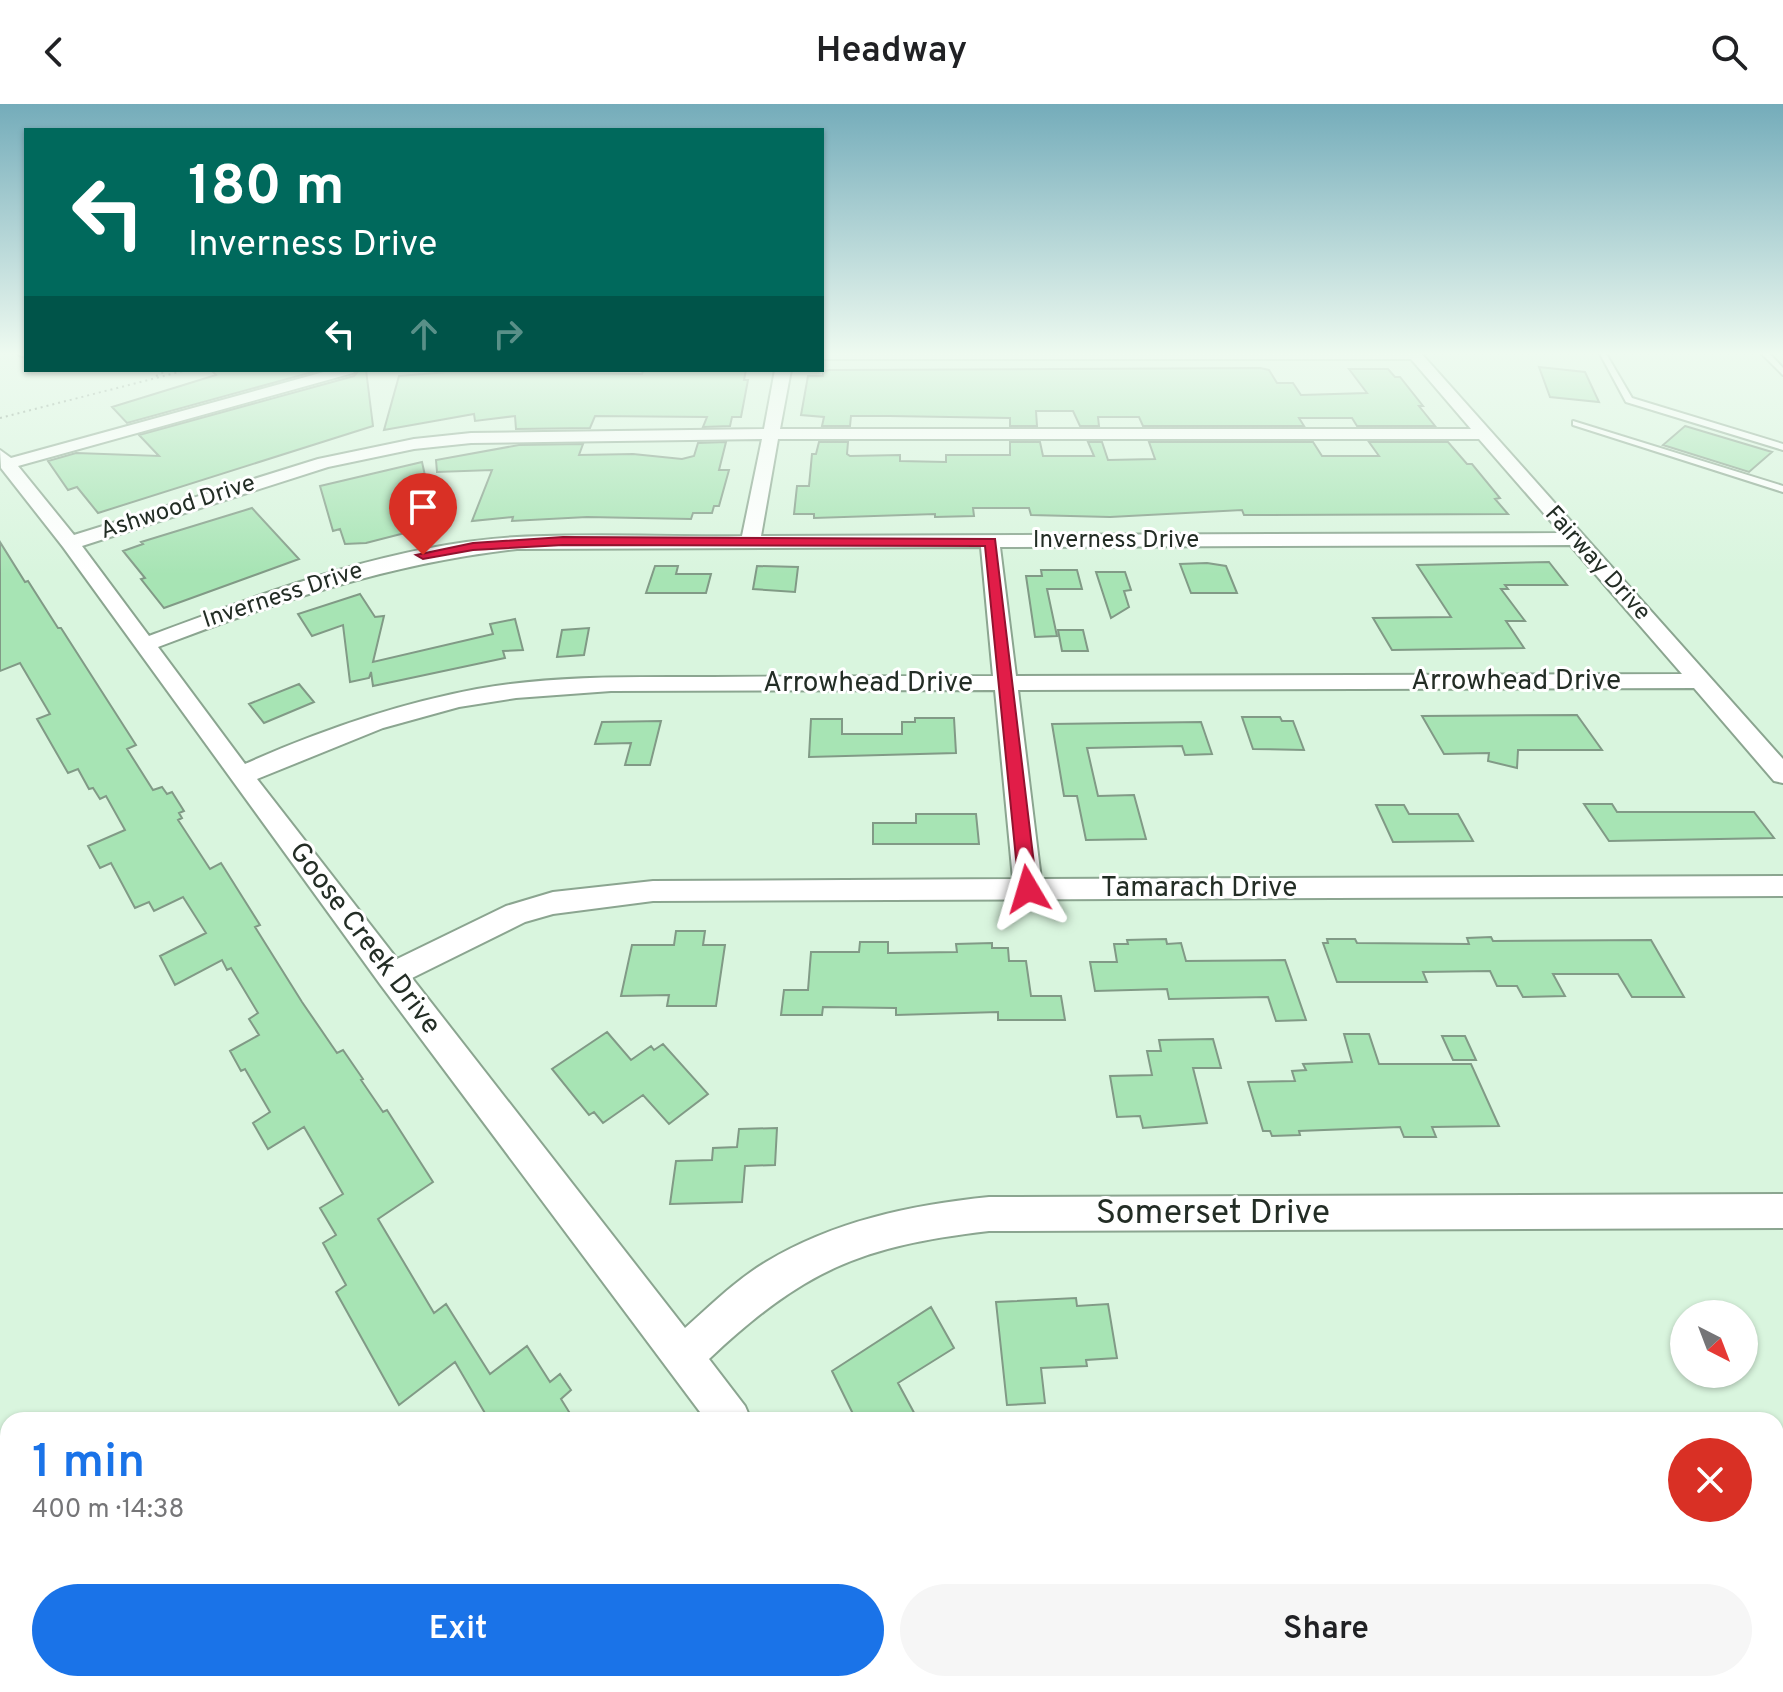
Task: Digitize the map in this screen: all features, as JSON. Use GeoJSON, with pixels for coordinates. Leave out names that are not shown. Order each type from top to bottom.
{"type":"FeatureCollection","features":[{"type":"Feature","properties":{"kind":"street"},"geometry":{"type":"LineString","coordinates":[[4,460],[131,426]]}},
{"type":"Feature","properties":{"kind":"street"},"geometry":{"type":"LineString","coordinates":[[751,540],[772,426]]}},
{"type":"Feature","properties":{"kind":"street","name":"Fairway Drive"},"geometry":{"type":"LineString","coordinates":[[1474,426],[1783,775]]}},
{"type":"Feature","properties":{"kind":"street","name":"Ashwood Drive"},"geometry":{"type":"LineString","coordinates":[[70,543],[324,463],[414,444],[506,436],[1481,434]]}},
{"type":"Feature","properties":{"kind":"street","name":"Goose Creek Drive"},"geometry":{"type":"LineString","coordinates":[[4,460],[70,543],[391,975],[725,1412]]}},
{"type":"Feature","properties":{"kind":"street","name":"Inverness Drive"},"geometry":{"type":"LineString","coordinates":[[144,645],[299,587],[397,560],[473,547],[563,541],[1575,539]]}},
{"type":"Feature","properties":{"kind":"street"},"geometry":{"type":"LineString","coordinates":[[990,542],[1028,889]]}},
{"type":"Feature","properties":{"kind":"street","name":"Arrowhead Drive"},"geometry":{"type":"LineString","coordinates":[[241,776],[341,732],[462,699],[541,688],[611,684],[1701,681]]}},
{"type":"Feature","properties":{"kind":"street","name":"Tamarach Drive"},"geometry":{"type":"LineString","coordinates":[[391,975],[516,914],[553,903],[615,894],[1783,886]]}},
{"type":"Feature","properties":{"kind":"street","name":"Somerset Drive"},"geometry":{"type":"LineString","coordinates":[[684,1355],[779,1276],[854,1239],[939,1218],[989,1214],[1783,1211]]}},
{"type":"Feature","properties":{"kind":"lane"},"geometry":{"type":"LineString","coordinates":[[1586,426],[1783,489]]}},
{"type":"Feature","properties":{"kind":"lane"},"geometry":{"type":"LineString","coordinates":[[1715,426],[1783,447]]}},
{"type":"Feature","properties":{"kind":"building"},"geometry":{"type":"Polygon","coordinates":[[[171,426],[373,426],[98,513],[77,487],[68,490],[48,461],[76,453],[159,456],[139,435],[171,426]]]}},
{"type":"Feature","properties":{"kind":"building"},"geometry":{"type":"Polygon","coordinates":[[[385,426],[406,426],[384,430],[385,426]]]}},
{"type":"Feature","properties":{"kind":"building"},"geometry":{"type":"Polygon","coordinates":[[[516,426],[591,426],[590,428],[516,429],[516,426]]]}},
{"type":"Feature","properties":{"kind":"building"},"geometry":{"type":"Polygon","coordinates":[[[1685,426],[1772,452],[1749,472],[1663,445],[1685,426]]]}},
{"type":"Feature","properties":{"kind":"building"},"geometry":{"type":"Polygon","coordinates":[[[726,442],[719,470],[729,470],[719,506],[714,506],[712,513],[693,513],[691,519],[587,517],[512,521],[513,517],[472,521],[492,470],[437,472],[436,460],[519,445],[583,444],[579,455],[633,454],[682,459],[694,456],[698,443],[726,442]]]}},
{"type":"Feature","properties":{"kind":"building"},"geometry":{"type":"Polygon","coordinates":[[[819,442],[848,442],[847,454],[850,456],[900,455],[900,461],[946,462],[946,455],[1010,455],[1010,442],[1040,442],[1043,456],[1094,456],[1088,442],[1102,442],[1108,460],[1155,459],[1149,442],[1313,442],[1322,456],[1379,456],[1369,442],[1448,442],[1467,464],[1472,464],[1500,498],[1495,499],[1508,514],[1244,515],[1242,510],[1110,517],[1031,515],[1029,508],[973,508],[974,516],[935,517],[935,514],[814,518],[814,514],[794,514],[797,486],[809,486],[812,454],[816,454],[819,442]]]}},
{"type":"Feature","properties":{"kind":"building"},"geometry":{"type":"Polygon","coordinates":[[[422,462],[436,525],[366,543],[345,544],[340,529],[333,531],[320,486],[422,462]]]}},
{"type":"Feature","properties":{"kind":"building"},"geometry":{"type":"Polygon","coordinates":[[[252,508],[299,559],[164,608],[123,551],[143,544],[141,542],[252,508]]]}},
{"type":"Feature","properties":{"kind":"building"},"geometry":{"type":"Polygon","coordinates":[[[0,542],[25,582],[28,581],[58,628],[61,628],[136,745],[127,749],[153,790],[162,787],[167,794],[172,792],[184,811],[179,813],[182,818],[178,820],[210,869],[221,863],[260,925],[255,927],[302,1002],[337,1053],[343,1050],[383,1112],[387,1110],[433,1182],[378,1219],[434,1313],[446,1304],[490,1374],[527,1346],[550,1382],[560,1374],[571,1390],[561,1399],[569,1412],[484,1412],[455,1362],[399,1405],[336,1292],[346,1285],[323,1243],[336,1235],[320,1208],[343,1194],[304,1127],[268,1149],[253,1123],[270,1112],[245,1069],[241,1071],[230,1051],[259,1035],[249,1019],[258,1013],[231,968],[227,970],[222,960],[175,985],[160,956],[206,933],[183,897],[154,911],[149,902],[135,908],[111,863],[100,868],[88,846],[125,830],[106,796],[100,799],[93,788],[89,789],[78,769],[68,773],[37,719],[50,714],[20,663],[0,671],[0,542]]]}},
{"type":"Feature","properties":{"kind":"building"},"geometry":{"type":"Polygon","coordinates":[[[1549,562],[1567,585],[1505,585],[1508,589],[1501,589],[1525,621],[1506,621],[1524,648],[1392,650],[1373,618],[1451,617],[1417,565],[1549,562]]]}},
{"type":"Feature","properties":{"kind":"building"},"geometry":{"type":"Polygon","coordinates":[[[1180,564],[1226,566],[1237,593],[1191,593],[1180,564]]]}},
{"type":"Feature","properties":{"kind":"building"},"geometry":{"type":"Polygon","coordinates":[[[655,566],[678,566],[676,574],[711,574],[706,593],[646,593],[655,566]]]}},
{"type":"Feature","properties":{"kind":"building"},"geometry":{"type":"Polygon","coordinates":[[[757,566],[798,567],[795,592],[753,589],[757,566]]]}},
{"type":"Feature","properties":{"kind":"building"},"geometry":{"type":"Polygon","coordinates":[[[1041,570],[1077,570],[1082,589],[1047,589],[1057,636],[1035,637],[1026,576],[1042,576],[1041,570]]]}},
{"type":"Feature","properties":{"kind":"building"},"geometry":{"type":"Polygon","coordinates":[[[1096,572],[1125,572],[1131,590],[1124,591],[1129,607],[1111,618],[1096,572]]]}},
{"type":"Feature","properties":{"kind":"building"},"geometry":{"type":"Polygon","coordinates":[[[360,594],[375,617],[384,616],[373,662],[493,634],[490,624],[515,619],[523,650],[503,651],[505,658],[373,686],[371,672],[369,678],[350,682],[343,625],[312,636],[298,614],[360,594]]]}},
{"type":"Feature","properties":{"kind":"building"},"geometry":{"type":"Polygon","coordinates":[[[589,628],[584,655],[557,657],[562,630],[589,628]]]}},
{"type":"Feature","properties":{"kind":"building"},"geometry":{"type":"Polygon","coordinates":[[[1058,630],[1083,630],[1088,651],[1062,651],[1058,630]]]}},
{"type":"Feature","properties":{"kind":"building"},"geometry":{"type":"Polygon","coordinates":[[[299,684],[314,702],[264,723],[249,704],[299,684]]]}},
{"type":"Feature","properties":{"kind":"building"},"geometry":{"type":"Polygon","coordinates":[[[1577,715],[1602,750],[1518,750],[1517,768],[1488,761],[1489,753],[1444,754],[1422,716],[1577,715]]]}},
{"type":"Feature","properties":{"kind":"building"},"geometry":{"type":"Polygon","coordinates":[[[1242,717],[1280,717],[1282,721],[1293,721],[1304,750],[1253,749],[1242,717]]]}},
{"type":"Feature","properties":{"kind":"building"},"geometry":{"type":"Polygon","coordinates":[[[915,718],[954,718],[956,753],[809,757],[811,719],[842,719],[842,734],[902,734],[902,722],[915,722],[915,718]]]}},
{"type":"Feature","properties":{"kind":"building"},"geometry":{"type":"Polygon","coordinates":[[[661,721],[650,765],[625,765],[631,743],[595,744],[602,722],[661,721]]]}},
{"type":"Feature","properties":{"kind":"building"},"geometry":{"type":"Polygon","coordinates":[[[1201,722],[1212,754],[1185,755],[1182,746],[1087,748],[1098,796],[1134,795],[1146,839],[1086,840],[1077,796],[1064,796],[1052,724],[1201,722]]]}},
{"type":"Feature","properties":{"kind":"building"},"geometry":{"type":"Polygon","coordinates":[[[1584,804],[1612,804],[1617,812],[1754,812],[1774,838],[1609,841],[1584,804]]]}},
{"type":"Feature","properties":{"kind":"building"},"geometry":{"type":"Polygon","coordinates":[[[1376,805],[1404,805],[1409,814],[1458,814],[1473,841],[1393,842],[1376,805]]]}},
{"type":"Feature","properties":{"kind":"building"},"geometry":{"type":"Polygon","coordinates":[[[916,814],[976,814],[979,844],[873,844],[873,823],[916,823],[916,814]]]}},
{"type":"Feature","properties":{"kind":"building"},"geometry":{"type":"Polygon","coordinates":[[[676,931],[705,931],[703,945],[725,945],[716,1006],[667,1006],[669,995],[621,996],[632,945],[674,945],[676,931]]]}},
{"type":"Feature","properties":{"kind":"building"},"geometry":{"type":"Polygon","coordinates":[[[1491,937],[1493,941],[1651,940],[1684,997],[1632,997],[1618,974],[1553,974],[1565,996],[1523,997],[1517,986],[1497,986],[1490,971],[1423,972],[1427,982],[1337,982],[1323,943],[1328,943],[1327,939],[1355,939],[1357,943],[1469,944],[1467,938],[1491,937]]]}},
{"type":"Feature","properties":{"kind":"building"},"geometry":{"type":"Polygon","coordinates":[[[1166,939],[1167,944],[1181,943],[1186,961],[1285,960],[1306,1020],[1276,1021],[1268,997],[1169,999],[1167,989],[1095,991],[1090,962],[1117,962],[1114,944],[1128,944],[1127,940],[1166,939]]]}},
{"type":"Feature","properties":{"kind":"building"},"geometry":{"type":"Polygon","coordinates":[[[860,942],[888,942],[888,953],[957,952],[956,944],[992,943],[992,948],[1008,948],[1009,961],[1026,961],[1031,996],[1061,996],[1065,1020],[998,1020],[998,1012],[896,1015],[896,1008],[823,1007],[822,1015],[781,1015],[784,990],[808,990],[811,952],[859,952],[860,942]]]}},
{"type":"Feature","properties":{"kind":"building"},"geometry":{"type":"Polygon","coordinates":[[[607,1032],[631,1060],[651,1046],[654,1050],[663,1044],[708,1094],[669,1124],[643,1095],[603,1123],[594,1112],[589,1115],[552,1069],[607,1032]]]}},
{"type":"Feature","properties":{"kind":"building"},"geometry":{"type":"Polygon","coordinates":[[[1344,1034],[1369,1034],[1379,1064],[1471,1064],[1499,1126],[1432,1127],[1436,1137],[1404,1137],[1400,1127],[1299,1131],[1300,1135],[1272,1136],[1270,1131],[1263,1131],[1248,1082],[1295,1081],[1292,1071],[1306,1070],[1303,1064],[1352,1062],[1344,1034]]]}},
{"type":"Feature","properties":{"kind":"building"},"geometry":{"type":"Polygon","coordinates":[[[1442,1036],[1465,1036],[1476,1060],[1453,1060],[1442,1036]]]}},
{"type":"Feature","properties":{"kind":"building"},"geometry":{"type":"Polygon","coordinates":[[[1213,1039],[1221,1068],[1193,1068],[1207,1123],[1143,1128],[1140,1116],[1117,1117],[1110,1076],[1152,1075],[1147,1051],[1161,1051],[1159,1040],[1213,1039]]]}},
{"type":"Feature","properties":{"kind":"building"},"geometry":{"type":"Polygon","coordinates":[[[777,1128],[775,1165],[745,1166],[742,1202],[670,1204],[676,1161],[712,1160],[713,1148],[737,1147],[739,1129],[777,1128]]]}},
{"type":"Feature","properties":{"kind":"building"},"geometry":{"type":"Polygon","coordinates":[[[1076,1298],[1077,1306],[1108,1304],[1117,1358],[1086,1360],[1087,1366],[1041,1368],[1045,1403],[1007,1405],[996,1302],[1076,1298]]]}},
{"type":"Feature","properties":{"kind":"building"},"geometry":{"type":"Polygon","coordinates":[[[931,1307],[954,1348],[898,1383],[914,1412],[852,1412],[832,1371],[931,1307]]]}},
{"type":"Feature","properties":{"kind":"route"},"geometry":{"type":"LineString","coordinates":[[423,555],[473,547],[563,541],[990,542],[1028,889]]}}]}
